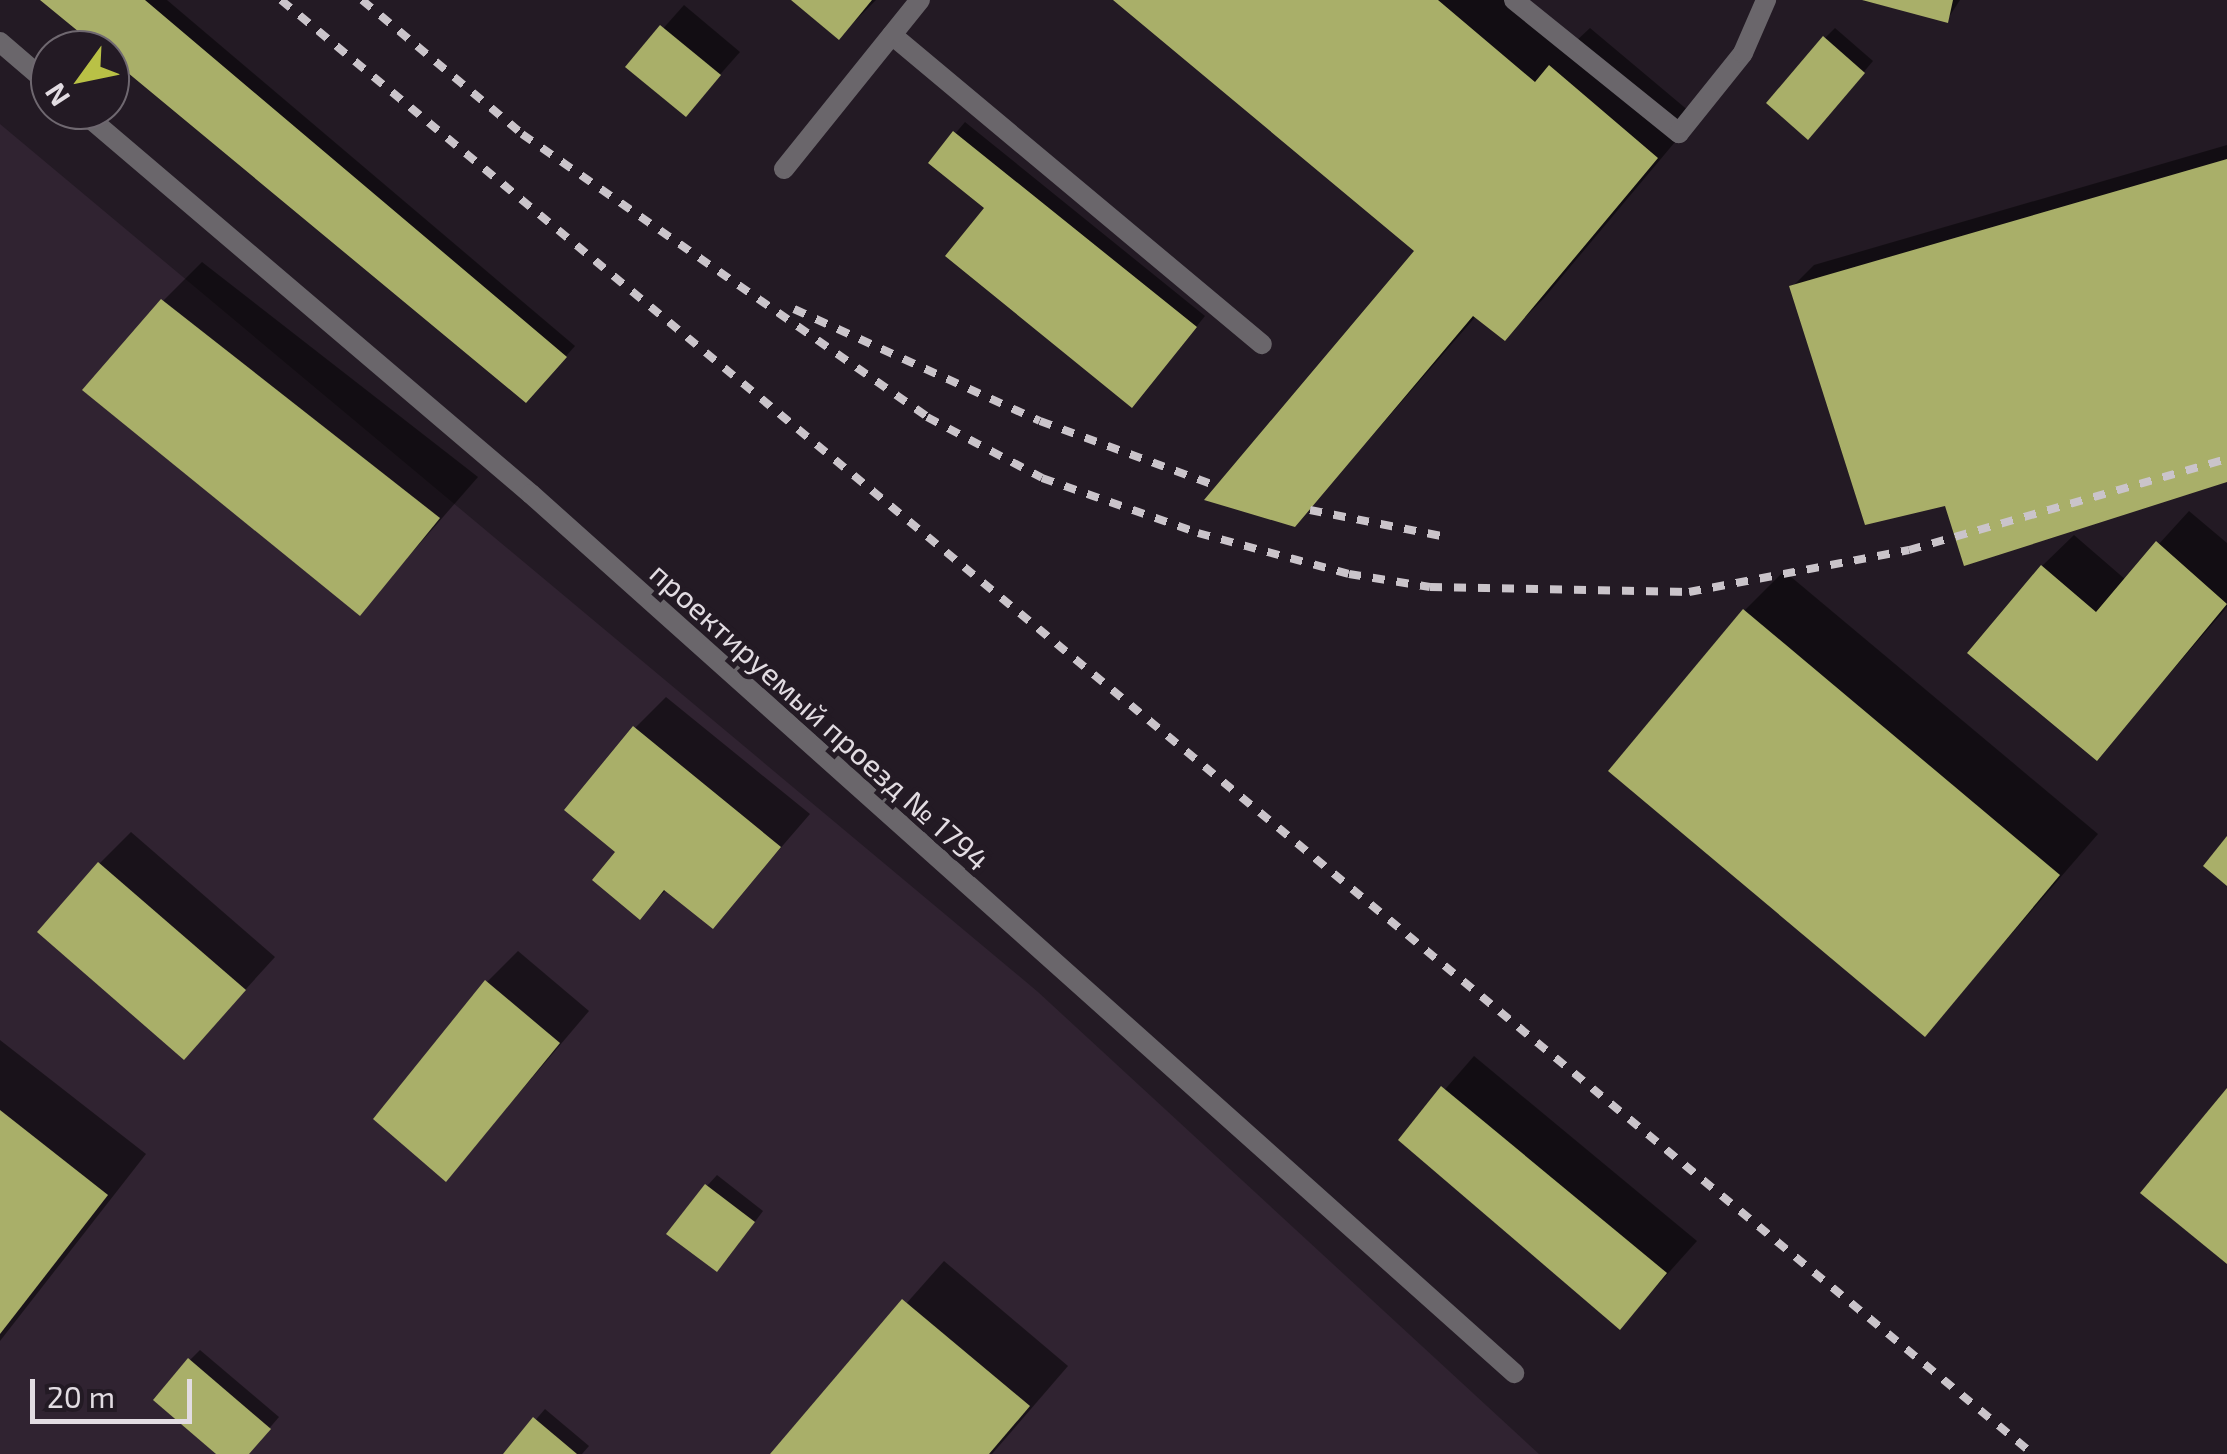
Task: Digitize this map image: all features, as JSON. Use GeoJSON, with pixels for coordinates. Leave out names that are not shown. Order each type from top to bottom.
{"type":"FeatureCollection","features":[{"type":"Feature","properties":{"kind":"street"},"geometry":{"type":"LineString","coordinates":[[784,168],[920,0]]}},
{"type":"Feature","properties":{"kind":"street"},"geometry":{"type":"LineString","coordinates":[[1514,0],[1679,133],[1743,54],[1766,0]]}},
{"type":"Feature","properties":{"kind":"street"},"geometry":{"type":"LineString","coordinates":[[892,35],[1262,344]]}},
{"type":"Feature","properties":{"kind":"street"},"geometry":{"type":"LineString","coordinates":[[0,42],[30,68]]}},
{"type":"Feature","properties":{"kind":"street","name":"проектируемый проезд № 1794"},"geometry":{"type":"LineString","coordinates":[[103,130],[531,494],[1514,1373]]}},
{"type":"Feature","properties":{"kind":"shaded area"},"geometry":{"type":"Polygon","coordinates":[[[0,124],[1038,992],[1539,1454],[0,1454],[0,124]]]}},
{"type":"Feature","properties":{"kind":"building"},"geometry":{"type":"Polygon","coordinates":[[[40,0],[145,0],[567,357],[526,403],[130,75],[130,30],[77,30],[40,0]]]}},
{"type":"Feature","properties":{"kind":"building"},"geometry":{"type":"Polygon","coordinates":[[[791,0],[872,0],[839,40],[791,0]]]}},
{"type":"Feature","properties":{"kind":"building"},"geometry":{"type":"Polygon","coordinates":[[[1113,0],[1438,0],[1535,82],[1549,65],[1658,158],[1505,341],[1473,316],[1295,527],[1204,500],[1414,251],[1113,0]]]}},
{"type":"Feature","properties":{"kind":"building"},"geometry":{"type":"Polygon","coordinates":[[[1862,0],[1953,0],[1948,23],[1862,0]]]}},
{"type":"Feature","properties":{"kind":"building"},"geometry":{"type":"Polygon","coordinates":[[[660,25],[721,75],[686,117],[625,67],[660,25]]]}},
{"type":"Feature","properties":{"kind":"building"},"geometry":{"type":"Polygon","coordinates":[[[1823,36],[1865,73],[1808,140],[1766,103],[1823,36]]]}},
{"type":"Feature","properties":{"kind":"building"},"geometry":{"type":"Polygon","coordinates":[[[953,131],[1197,327],[1132,408],[945,256],[984,208],[928,163],[953,131]]]}},
{"type":"Feature","properties":{"kind":"building"},"geometry":{"type":"Polygon","coordinates":[[[2227,159],[2227,482],[1964,566],[1945,506],[1865,525],[1789,286],[2227,159]]]}},
{"type":"Feature","properties":{"kind":"building"},"geometry":{"type":"Polygon","coordinates":[[[161,299],[440,518],[360,616],[82,390],[161,299]]]}},
{"type":"Feature","properties":{"kind":"building"},"geometry":{"type":"Polygon","coordinates":[[[2156,541],[2227,604],[2097,761],[1967,653],[2041,565],[2096,612],[2156,541]]]}},
{"type":"Feature","properties":{"kind":"building"},"geometry":{"type":"Polygon","coordinates":[[[1743,609],[2060,875],[1925,1037],[1608,771],[1743,609]]]}},
{"type":"Feature","properties":{"kind":"building"},"geometry":{"type":"Polygon","coordinates":[[[633,726],[781,847],[713,929],[664,890],[640,920],[592,880],[615,852],[564,810],[633,726]]]}},
{"type":"Feature","properties":{"kind":"building"},"geometry":{"type":"Polygon","coordinates":[[[2227,836],[2227,886],[2203,866],[2227,836]]]}},
{"type":"Feature","properties":{"kind":"building"},"geometry":{"type":"Polygon","coordinates":[[[98,862],[246,990],[184,1060],[37,932],[98,862]]]}},
{"type":"Feature","properties":{"kind":"building"},"geometry":{"type":"Polygon","coordinates":[[[485,980],[560,1043],[446,1182],[373,1119],[485,980]]]}},
{"type":"Feature","properties":{"kind":"building"},"geometry":{"type":"Polygon","coordinates":[[[1441,1086],[1667,1273],[1620,1330],[1398,1140],[1441,1086]]]}},
{"type":"Feature","properties":{"kind":"building"},"geometry":{"type":"Polygon","coordinates":[[[2227,1088],[2227,1264],[2140,1193],[2227,1088]]]}},
{"type":"Feature","properties":{"kind":"building"},"geometry":{"type":"Polygon","coordinates":[[[0,1110],[108,1195],[0,1334],[0,1110]]]}},
{"type":"Feature","properties":{"kind":"building"},"geometry":{"type":"Polygon","coordinates":[[[705,1184],[755,1222],[717,1272],[666,1234],[705,1184]]]}},
{"type":"Feature","properties":{"kind":"building"},"geometry":{"type":"Polygon","coordinates":[[[902,1299],[1030,1406],[989,1454],[770,1454],[902,1299]]]}},
{"type":"Feature","properties":{"kind":"building"},"geometry":{"type":"Polygon","coordinates":[[[188,1358],[271,1429],[249,1454],[216,1454],[153,1400],[188,1358]]]}},
{"type":"Feature","properties":{"kind":"building"},"geometry":{"type":"Polygon","coordinates":[[[533,1417],[577,1454],[503,1454],[533,1417]]]}},
{"type":"Feature","properties":{"kind":"railway"},"geometry":{"type":"LineString","coordinates":[[281,0],[2033,1454]]}},
{"type":"Feature","properties":{"kind":"railway"},"geometry":{"type":"LineString","coordinates":[[362,0],[522,134],[927,417],[1042,478],[1198,533],[1349,574],[1430,587],[1689,592],[1909,550],[2227,459]]}},
{"type":"Feature","properties":{"kind":"railway"},"geometry":{"type":"LineString","coordinates":[[794,309],[1040,421],[1217,486]]}},
{"type":"Feature","properties":{"kind":"railway"},"geometry":{"type":"LineString","coordinates":[[1310,510],[1446,537]]}}]}
